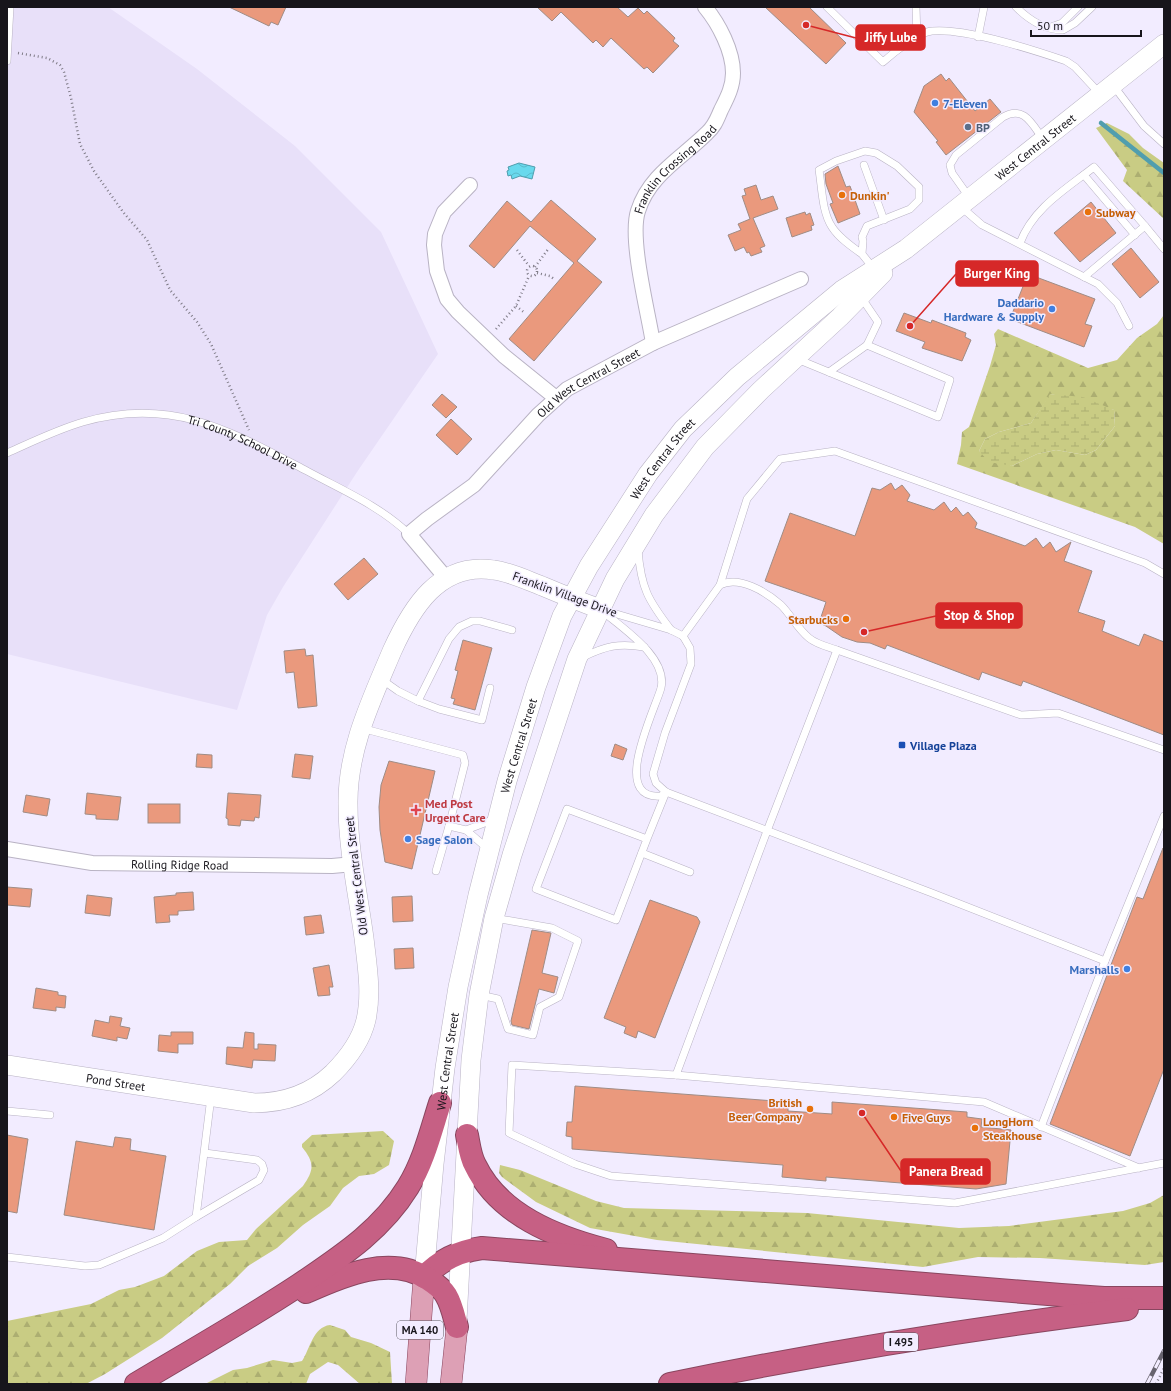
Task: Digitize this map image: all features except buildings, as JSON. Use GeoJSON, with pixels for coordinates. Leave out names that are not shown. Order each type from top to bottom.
{"type":"FeatureCollection","features":[{"type":"Feature","properties":{"kind":"highway"},"geometry":{"type":"LineString","coordinates":[[136,1384],[246,1320],[350,1250],[385,1218],[414,1176],[424,1153],[440,1103]]}},
{"type":"Feature","properties":{"kind":"highway"},"geometry":{"type":"LineString","coordinates":[[467,1136],[474,1164],[480,1174],[499,1197],[515,1211],[553,1232],[595,1247],[658,1262]]}},
{"type":"Feature","properties":{"kind":"highway"},"geometry":{"type":"LineString","coordinates":[[424,1277],[443,1260],[461,1252],[482,1248],[1061,1295],[1133,1304],[1164,1298]]}},
{"type":"Feature","properties":{"kind":"highway"},"geometry":{"type":"LineString","coordinates":[[246,1320],[330,1281],[356,1272],[381,1268],[405,1268],[424,1277],[445,1293],[452,1309],[456,1327]]}},
{"type":"Feature","properties":{"kind":"highway","name":"I 495"},"geometry":{"type":"LineString","coordinates":[[670,1384],[841,1352],[1133,1304],[1164,1304]]}},
{"type":"Feature","properties":{"kind":"main road","name":"West Central Street"},"geometry":{"type":"LineString","coordinates":[[416,1384],[440,1103],[458,987],[497,818],[536,686],[562,616],[572,598],[612,530],[644,480],[683,428],[743,372],[842,290],[906,249],[1164,44]]}},
{"type":"Feature","properties":{"kind":"main road","name":"West Central Street"},"geometry":{"type":"LineString","coordinates":[[452,1384],[461,1252],[470,1060],[479,995],[494,918],[514,848],[577,659],[615,579],[654,515],[705,447],[860,296],[906,249]]}},
{"type":"Feature","properties":{"kind":"main road","name":"Franklin Village Drive"},"geometry":{"type":"LineString","coordinates":[[446,578],[464,571],[495,570],[514,575],[600,609]]}},
{"type":"Feature","properties":{"kind":"main road","name":"Old West Central Street"},"geometry":{"type":"LineString","coordinates":[[218,1098],[267,1103],[280,1101],[304,1092],[321,1082],[335,1071],[349,1056],[359,1039],[368,1011],[368,980],[349,820],[348,790],[352,761],[361,728],[396,642],[413,609],[429,592],[446,578]]}},
{"type":"Feature","properties":{"kind":"main road","name":"Pond Street"},"geometry":{"type":"LineString","coordinates":[[7,1066],[218,1098]]}},
{"type":"Feature","properties":{"kind":"street","name":"Franklin Crossing Road"},"geometry":{"type":"LineString","coordinates":[[653,343],[638,253],[636,223],[638,212],[644,196],[660,174],[707,133],[716,123],[728,98],[733,73],[730,54],[716,21],[705,7]]}},
{"type":"Feature","properties":{"kind":"street"},"geometry":{"type":"LineString","coordinates":[[470,184],[444,212],[435,234],[434,251],[437,271],[447,299],[458,312],[487,340],[556,398]]}},
{"type":"Feature","properties":{"kind":"street","name":"Old West Central Street"},"geometry":{"type":"LineString","coordinates":[[409,534],[474,485],[538,415],[556,398],[580,381],[653,343],[801,279]]}},
{"type":"Feature","properties":{"kind":"street","name":"Tri County School Drive"},"geometry":{"type":"LineString","coordinates":[[409,534],[446,578]]}},
{"type":"Feature","properties":{"kind":"street","name":"Rolling Ridge Road"},"geometry":{"type":"LineString","coordinates":[[7,849],[92,863],[332,866],[354,864]]}},
{"type":"Feature","properties":{"kind":"lane"},"geometry":{"type":"LineString","coordinates":[[7,61],[10,7]]}},
{"type":"Feature","properties":{"kind":"lane"},"geometry":{"type":"LineString","coordinates":[[827,7],[883,62],[899,48],[930,31],[978,37],[1022,48],[1069,63],[1085,76],[1106,89],[1164,144]]}},
{"type":"Feature","properties":{"kind":"lane"},"geometry":{"type":"LineString","coordinates":[[916,7],[917,38]]}},
{"type":"Feature","properties":{"kind":"lane"},"geometry":{"type":"LineString","coordinates":[[978,37],[984,7]]}},
{"type":"Feature","properties":{"kind":"lane"},"geometry":{"type":"LineString","coordinates":[[1016,7],[1027,17],[1048,27],[1065,30],[1092,7]]}},
{"type":"Feature","properties":{"kind":"lane"},"geometry":{"type":"LineString","coordinates":[[1048,27],[1059,26],[1078,7]]}},
{"type":"Feature","properties":{"kind":"lane"},"geometry":{"type":"LineString","coordinates":[[1043,140],[1027,118],[1021,114],[1009,113],[1003,117],[956,155],[950,165],[965,202],[982,225],[1020,243],[1042,257],[1098,284],[1112,297],[1129,326]]}},
{"type":"Feature","properties":{"kind":"lane"},"geometry":{"type":"LineString","coordinates":[[862,254],[863,232],[867,226],[900,214],[916,205],[919,200],[920,192],[918,187],[887,158],[876,153],[866,151],[836,161],[820,170],[823,199],[832,228],[850,246],[862,254],[874,269]]}},
{"type":"Feature","properties":{"kind":"lane"},"geometry":{"type":"LineString","coordinates":[[864,165],[884,220]]}},
{"type":"Feature","properties":{"kind":"lane"},"geometry":{"type":"LineString","coordinates":[[1020,243],[1023,234],[1038,211],[1094,166],[1164,249]]}},
{"type":"Feature","properties":{"kind":"lane"},"geometry":{"type":"LineString","coordinates":[[1084,175],[1135,235]]}},
{"type":"Feature","properties":{"kind":"lane"},"geometry":{"type":"LineString","coordinates":[[1084,277],[1145,226]]}},
{"type":"Feature","properties":{"kind":"lane"},"geometry":{"type":"LineString","coordinates":[[829,372],[867,345],[878,322],[860,296]]}},
{"type":"Feature","properties":{"kind":"lane"},"geometry":{"type":"LineString","coordinates":[[795,358],[938,417],[950,380],[867,345]]}},
{"type":"Feature","properties":{"kind":"lane","name":"Tri County School Drive"},"geometry":{"type":"LineString","coordinates":[[7,453],[44,436],[84,422],[105,417],[151,413],[204,422],[227,430],[374,507],[409,534]]}},
{"type":"Feature","properties":{"kind":"lane"},"geometry":{"type":"LineString","coordinates":[[1105,961],[932,893],[666,792],[656,783],[653,774],[665,733],[691,664],[690,648],[683,636],[720,585],[747,499],[780,459],[835,451],[1145,564],[1164,574]]}},
{"type":"Feature","properties":{"kind":"lane"},"geometry":{"type":"LineString","coordinates":[[638,542],[640,576],[651,604],[671,630]]}},
{"type":"Feature","properties":{"kind":"lane"},"geometry":{"type":"LineString","coordinates":[[720,585],[726,582],[753,586],[781,606],[795,625],[810,639],[837,650],[1021,715],[1058,713],[1164,750]]}},
{"type":"Feature","properties":{"kind":"lane"},"geometry":{"type":"LineString","coordinates":[[600,609],[645,648],[660,669],[662,682],[639,752],[636,779],[637,784],[642,790],[650,794],[660,796],[666,792]]}},
{"type":"Feature","properties":{"kind":"lane","name":"Franklin Village Drive"},"geometry":{"type":"LineString","coordinates":[[600,609],[671,630],[683,636]]}},
{"type":"Feature","properties":{"kind":"lane"},"geometry":{"type":"LineString","coordinates":[[418,701],[449,639],[459,627],[472,621],[480,621],[512,630]]}},
{"type":"Feature","properties":{"kind":"lane"},"geometry":{"type":"LineString","coordinates":[[577,659],[604,647],[625,644],[645,648]]}},
{"type":"Feature","properties":{"kind":"lane"},"geometry":{"type":"LineString","coordinates":[[676,1075],[767,831],[837,650]]}},
{"type":"Feature","properties":{"kind":"lane"},"geometry":{"type":"LineString","coordinates":[[381,679],[398,691],[418,701],[439,709],[482,720],[490,688]]}},
{"type":"Feature","properties":{"kind":"lane"},"geometry":{"type":"LineString","coordinates":[[361,728],[463,755],[465,763],[436,871]]}},
{"type":"Feature","properties":{"kind":"lane"},"geometry":{"type":"LineString","coordinates":[[647,840],[567,808],[536,889],[616,920],[666,792]]}},
{"type":"Feature","properties":{"kind":"lane"},"geometry":{"type":"LineString","coordinates":[[1041,1127],[1105,961],[1164,816]]}},
{"type":"Feature","properties":{"kind":"lane"},"geometry":{"type":"LineString","coordinates":[[466,830],[497,818]]}},
{"type":"Feature","properties":{"kind":"lane"},"geometry":{"type":"LineString","coordinates":[[449,826],[466,830],[489,850]]}},
{"type":"Feature","properties":{"kind":"lane"},"geometry":{"type":"LineString","coordinates":[[642,853],[690,872]]}},
{"type":"Feature","properties":{"kind":"lane"},"geometry":{"type":"LineString","coordinates":[[479,995],[498,999],[508,1029],[533,1035],[540,1007],[559,998],[578,941],[552,928],[494,918]]}},
{"type":"Feature","properties":{"kind":"lane"},"geometry":{"type":"LineString","coordinates":[[1139,1168],[984,1102],[676,1075],[512,1065],[509,1133],[575,1164],[611,1176],[955,1203],[1139,1168],[1164,1163]]}},
{"type":"Feature","properties":{"kind":"lane"},"geometry":{"type":"LineString","coordinates":[[196,1217],[205,1153],[218,1098]]}},
{"type":"Feature","properties":{"kind":"lane"},"geometry":{"type":"LineString","coordinates":[[7,1111],[50,1115]]}},
{"type":"Feature","properties":{"kind":"lane"},"geometry":{"type":"LineString","coordinates":[[7,1257],[95,1266],[163,1238],[259,1180],[264,1173],[264,1166],[257,1160],[205,1153]]}},
{"type":"Feature","properties":{"kind":"path"},"geometry":{"type":"LineString","coordinates":[[8,53],[33,54],[47,58],[60,65],[64,72],[71,98],[80,144],[94,171],[123,212],[147,240],[170,290],[197,322],[211,344],[255,444]]}},
{"type":"Feature","properties":{"kind":"path"},"geometry":{"type":"LineString","coordinates":[[535,267],[549,248]]}},
{"type":"Feature","properties":{"kind":"path"},"geometry":{"type":"LineString","coordinates":[[517,250],[529,266],[535,267]]}},
{"type":"Feature","properties":{"kind":"path"},"geometry":{"type":"LineString","coordinates":[[487,340],[516,306],[529,276],[527,270],[529,266]]}},
{"type":"Feature","properties":{"kind":"path"},"geometry":{"type":"LineString","coordinates":[[535,267],[537,273]]}},
{"type":"Feature","properties":{"kind":"path"},"geometry":{"type":"LineString","coordinates":[[529,276],[533,276],[537,273],[550,276],[554,279]]}},
{"type":"Feature","properties":{"kind":"path"},"geometry":{"type":"LineString","coordinates":[[516,306],[525,313]]}},
{"type":"Feature","properties":{"kind":"path"},"geometry":{"type":"LineString","coordinates":[[1156,1384],[1164,1368]]}},
{"type":"Feature","properties":{"kind":"shaded area"},"geometry":{"type":"Polygon","coordinates":[[[7,7],[108,7],[197,69],[295,146],[381,232],[438,354],[357,472],[283,587],[267,615],[237,710],[7,654],[7,7]]]}},
{"type":"Feature","properties":{"kind":"green space"},"geometry":{"type":"Polygon","coordinates":[[[1107,123],[1129,134],[1143,148],[1164,163],[1164,219],[1123,181],[1127,170],[1096,128],[1107,123]]]}},
{"type":"Feature","properties":{"kind":"green space"},"geometry":{"type":"Polygon","coordinates":[[[1164,315],[1164,544],[1135,527],[957,464],[962,432],[969,427],[990,366],[996,345],[994,334],[998,329],[1088,368],[1117,360],[1137,338],[1157,324],[1164,315]],[[1051,394],[1031,423],[999,432],[985,439],[979,451],[1012,466],[1037,454],[1056,450],[1085,455],[1096,450],[1115,426],[1114,410],[1051,394]]]}},
{"type":"Feature","properties":{"kind":"green space"},"geometry":{"type":"Polygon","coordinates":[[[1050,394],[1083,397],[1114,410],[1115,426],[1096,450],[1085,455],[1056,450],[1037,454],[1012,466],[989,462],[979,451],[985,439],[999,432],[1031,423],[1050,394]]]}},
{"type":"Feature","properties":{"kind":"green space"},"geometry":{"type":"Polygon","coordinates":[[[383,1131],[394,1141],[389,1165],[374,1174],[359,1176],[343,1188],[330,1206],[303,1225],[277,1248],[248,1266],[230,1284],[162,1338],[105,1374],[86,1384],[7,1384],[7,1321],[91,1304],[119,1290],[135,1287],[164,1276],[197,1251],[219,1242],[247,1240],[256,1229],[303,1186],[307,1180],[312,1166],[302,1147],[302,1144],[312,1135],[383,1131]]]}},
{"type":"Feature","properties":{"kind":"green space"},"geometry":{"type":"Polygon","coordinates":[[[500,1165],[520,1170],[596,1201],[624,1208],[807,1213],[959,1228],[1009,1226],[1123,1211],[1150,1203],[1164,1195],[1164,1262],[1145,1265],[1040,1258],[978,1257],[923,1267],[657,1240],[590,1228],[536,1202],[502,1177],[499,1173],[500,1165]]]}},
{"type":"Feature","properties":{"kind":"green space"},"geometry":{"type":"Polygon","coordinates":[[[330,1325],[345,1330],[351,1337],[371,1343],[390,1352],[392,1384],[360,1384],[338,1365],[328,1362],[310,1374],[306,1384],[205,1384],[233,1370],[247,1368],[273,1360],[292,1363],[302,1361],[316,1334],[324,1327],[330,1325]]]}},
{"type":"Feature","properties":{"kind":"water"},"geometry":{"type":"Polygon","coordinates":[[[519,163],[535,167],[532,179],[520,176],[512,179],[511,175],[508,176],[508,167],[519,163]]]}},
{"type":"Feature","properties":{"kind":"waterway"},"geometry":{"type":"LineString","coordinates":[[1101,123],[1164,173]]}},
{"type":"Feature","properties":{"kind":"railway"},"geometry":{"type":"LineString","coordinates":[[1147,1384],[1164,1351]]}},
{"type":"Feature","properties":{"kind":"place","name":"Jiffy Lube"},"geometry":{"type":"Point","coordinates":[806,25]}},
{"type":"Feature","properties":{"kind":"place","name":"7-Eleven"},"geometry":{"type":"Point","coordinates":[935,103]}},
{"type":"Feature","properties":{"kind":"place","name":"BP"},"geometry":{"type":"Point","coordinates":[968,127]}},
{"type":"Feature","properties":{"kind":"place","name":"Dunkin'"},"geometry":{"type":"Point","coordinates":[842,195]}},
{"type":"Feature","properties":{"kind":"place","name":"Subway"},"geometry":{"type":"Point","coordinates":[1088,212]}},
{"type":"Feature","properties":{"kind":"place","name":"Daddario Hardware & Supply"},"geometry":{"type":"Point","coordinates":[1052,309]}},
{"type":"Feature","properties":{"kind":"place","name":"Burger King"},"geometry":{"type":"Point","coordinates":[910,326]}},
{"type":"Feature","properties":{"kind":"place","name":"Starbucks"},"geometry":{"type":"Point","coordinates":[846,619]}},
{"type":"Feature","properties":{"kind":"place","name":"Stop & Shop"},"geometry":{"type":"Point","coordinates":[864,632]}},
{"type":"Feature","properties":{"kind":"place","name":"Village Plaza"},"geometry":{"type":"Point","coordinates":[902,745]}},
{"type":"Feature","properties":{"kind":"place","name":"Med Post Urgent Care"},"geometry":{"type":"Point","coordinates":[416,810]}},
{"type":"Feature","properties":{"kind":"place","name":"Sage Salon"},"geometry":{"type":"Point","coordinates":[408,839]}},
{"type":"Feature","properties":{"kind":"place","name":"Marshalls"},"geometry":{"type":"Point","coordinates":[1127,969]}},
{"type":"Feature","properties":{"kind":"place","name":"British Beer Company"},"geometry":{"type":"Point","coordinates":[810,1109]}},
{"type":"Feature","properties":{"kind":"place","name":"Panera Bread"},"geometry":{"type":"Point","coordinates":[862,1113]}},
{"type":"Feature","properties":{"kind":"place","name":"Five Guys"},"geometry":{"type":"Point","coordinates":[894,1117]}},
{"type":"Feature","properties":{"kind":"place","name":"LongHorn Steakhouse"},"geometry":{"type":"Point","coordinates":[975,1128]}}]}
